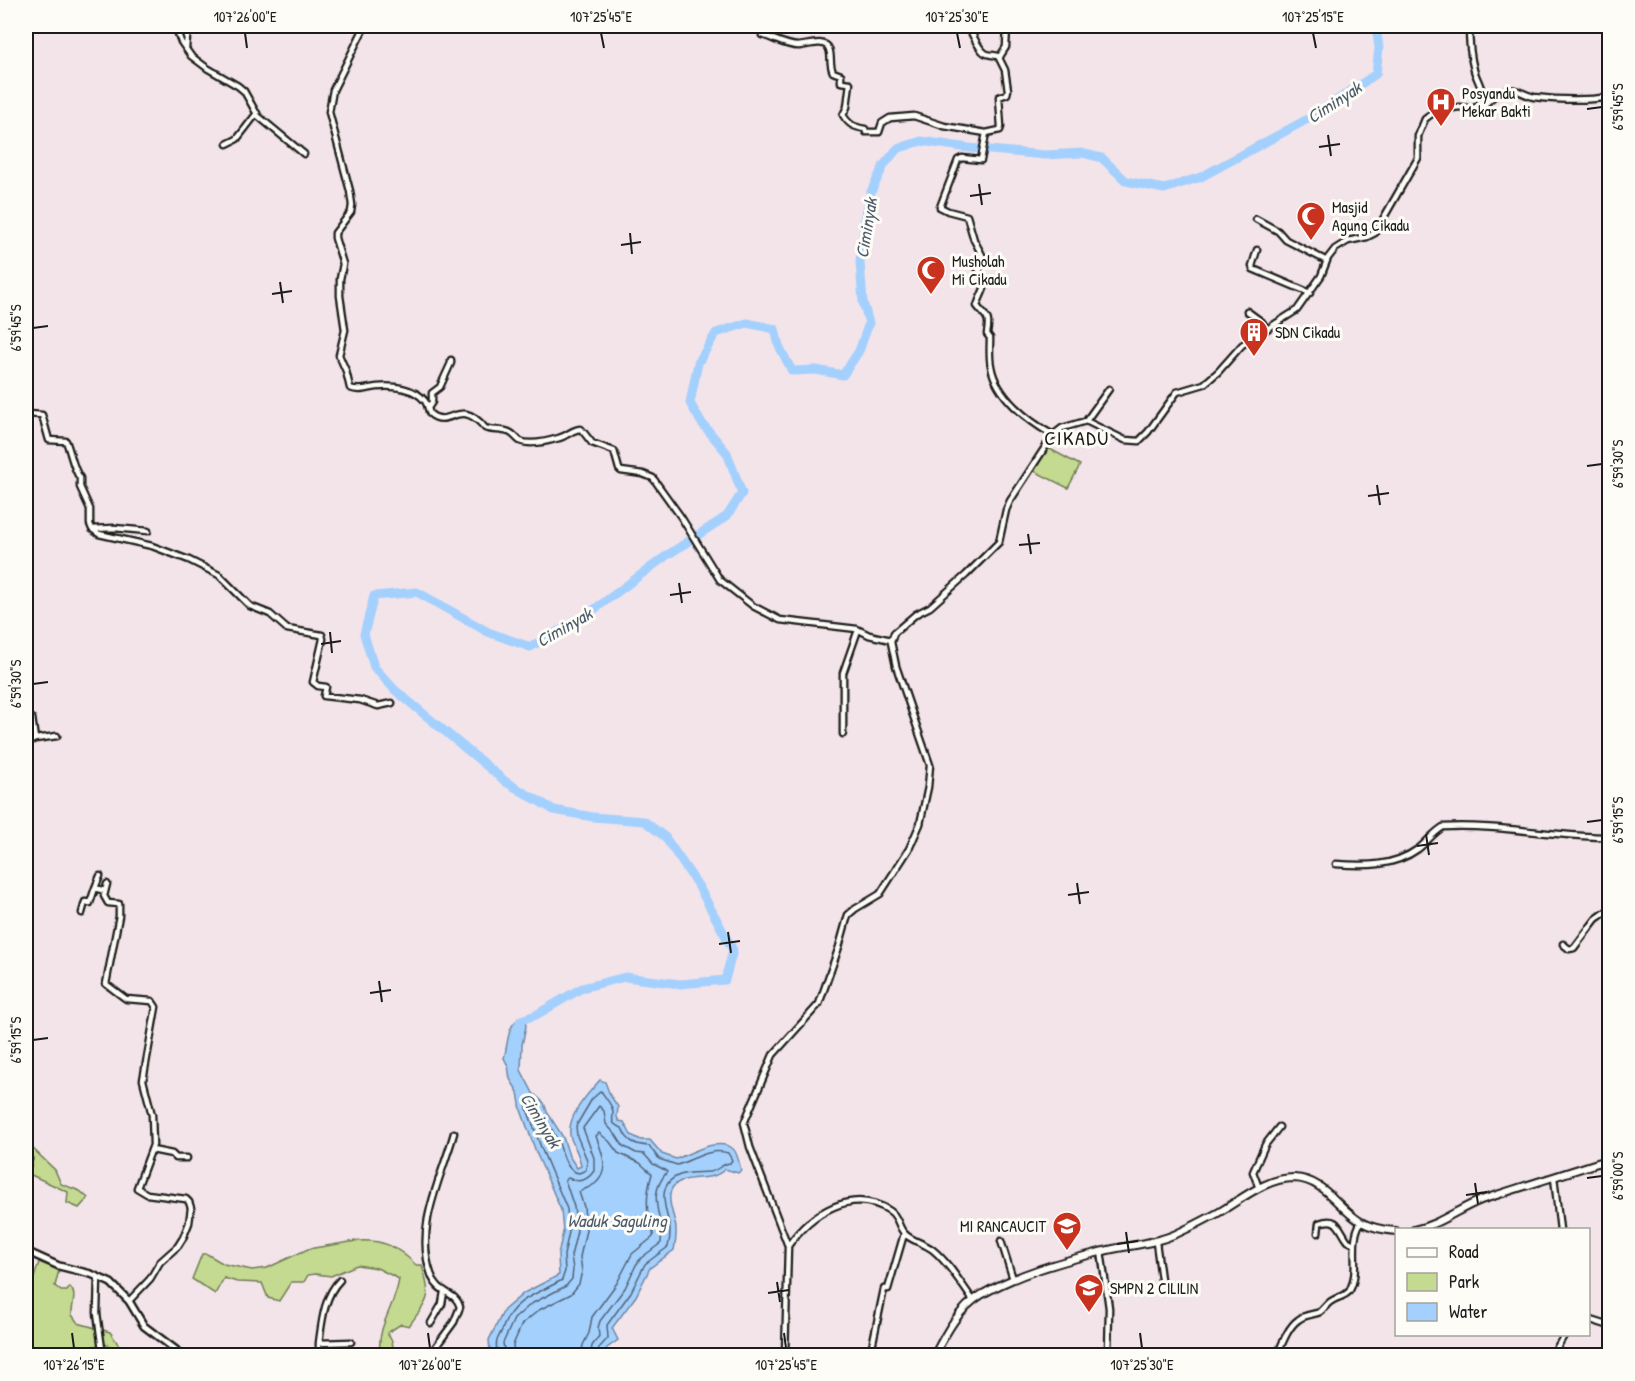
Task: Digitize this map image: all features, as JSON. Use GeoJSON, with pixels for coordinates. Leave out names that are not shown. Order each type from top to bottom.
{"type":"FeatureCollection","features":[{"type":"Feature","properties":{"kind":"main road"},"geometry":{"type":"LineString","coordinates":[[1419,1228],[1481,1200],[1610,1159]]}},
{"type":"Feature","properties":{"kind":"main road"},"geometry":{"type":"LineString","coordinates":[[934,1356],[949,1327],[973,1300],[1012,1279],[1101,1251],[1156,1242],[1209,1218],[1275,1180],[1302,1179],[1311,1182],[1337,1199],[1361,1222],[1378,1229],[1395,1231]]}},
{"type":"Feature","properties":{"kind":"street"},"geometry":{"type":"LineString","coordinates":[[175,26],[181,42],[191,56],[244,91],[259,116],[304,154]]}},
{"type":"Feature","properties":{"kind":"street"},"geometry":{"type":"LineString","coordinates":[[186,48],[188,26]]}},
{"type":"Feature","properties":{"kind":"street"},"geometry":{"type":"LineString","coordinates":[[365,26],[333,90],[329,112],[352,205],[351,212],[335,233],[343,264],[340,296],[345,330],[339,355],[350,388],[353,390],[381,386],[405,389],[424,399],[430,414],[436,418],[466,414],[478,419],[485,428],[506,430],[513,433],[520,441],[562,438],[574,430],[581,429],[592,443],[614,451],[621,471],[644,474],[653,478],[720,580],[753,606],[780,620],[858,630],[874,637],[891,640]]}},
{"type":"Feature","properties":{"kind":"street"},"geometry":{"type":"LineString","coordinates":[[763,26],[762,36],[769,36],[789,45],[825,44],[829,50],[830,66],[833,72],[841,75],[841,82],[850,83],[847,107],[843,115],[854,127],[865,129],[866,132],[879,132],[882,123],[890,118],[914,116],[944,126],[986,133],[1000,130],[999,97],[1007,94],[1008,90],[1005,70],[1000,57],[996,54],[989,55],[982,50],[967,26]]}},
{"type":"Feature","properties":{"kind":"street"},"geometry":{"type":"LineString","coordinates":[[1000,57],[1006,47],[1006,26]]}},
{"type":"Feature","properties":{"kind":"street"},"geometry":{"type":"LineString","coordinates":[[1467,110],[1478,106],[1482,98],[1470,51],[1470,26]]}},
{"type":"Feature","properties":{"kind":"street"},"geometry":{"type":"LineString","coordinates":[[1086,421],[1125,441],[1139,441],[1177,392],[1204,384],[1242,345],[1297,310],[1310,293],[1331,253],[1341,244],[1375,233],[1418,158],[1418,136],[1428,116],[1437,110],[1460,108],[1477,111],[1499,92],[1511,89],[1521,91],[1528,96],[1549,98],[1576,100],[1610,97]]}},
{"type":"Feature","properties":{"kind":"street"},"geometry":{"type":"LineString","coordinates":[[227,144],[237,139],[259,116]]}},
{"type":"Feature","properties":{"kind":"street"},"geometry":{"type":"LineString","coordinates":[[986,133],[983,159],[959,158],[940,207],[948,212],[967,216],[974,240],[982,255],[976,266],[984,274],[986,285],[977,306],[987,314],[990,366],[996,382],[1030,420],[1053,435]]}},
{"type":"Feature","properties":{"kind":"street"},"geometry":{"type":"LineString","coordinates":[[1256,219],[1278,231],[1293,244],[1327,261]]}},
{"type":"Feature","properties":{"kind":"street"},"geometry":{"type":"LineString","coordinates":[[1257,250],[1253,269],[1310,293]]}},
{"type":"Feature","properties":{"kind":"street"},"geometry":{"type":"LineString","coordinates":[[1247,311],[1262,322],[1266,328]]}},
{"type":"Feature","properties":{"kind":"street"},"geometry":{"type":"LineString","coordinates":[[428,408],[432,402],[432,393],[440,387],[451,360]]}},
{"type":"Feature","properties":{"kind":"street"},"geometry":{"type":"LineString","coordinates":[[785,1356],[788,1246],[750,1147],[744,1123],[766,1066],[778,1048],[816,1008],[839,947],[848,915],[880,894],[914,840],[922,816],[930,765],[905,693],[891,640],[898,628],[916,614],[930,607],[999,542],[1010,501],[1053,435],[1062,428],[1086,421],[1109,389]]}},
{"type":"Feature","properties":{"kind":"street"},"geometry":{"type":"LineString","coordinates":[[26,404],[28,414],[42,415],[49,440],[66,441],[80,478],[80,487],[90,509],[92,529],[99,534],[165,549],[189,560],[219,575],[250,606],[270,614],[287,629],[322,635],[314,682],[318,686],[326,687],[324,696],[360,700],[378,706],[392,703]]}},
{"type":"Feature","properties":{"kind":"street"},"geometry":{"type":"LineString","coordinates":[[92,529],[148,531]]}},
{"type":"Feature","properties":{"kind":"street"},"geometry":{"type":"LineString","coordinates":[[843,734],[843,673],[858,630]]}},
{"type":"Feature","properties":{"kind":"street"},"geometry":{"type":"LineString","coordinates":[[26,720],[32,718],[35,739]]}},
{"type":"Feature","properties":{"kind":"street"},"geometry":{"type":"LineString","coordinates":[[26,753],[28,752],[26,744],[35,739],[57,736]]}},
{"type":"Feature","properties":{"kind":"street"},"geometry":{"type":"LineString","coordinates":[[1336,864],[1373,865],[1393,861],[1420,848],[1443,827],[1610,837]]}},
{"type":"Feature","properties":{"kind":"street"},"geometry":{"type":"LineString","coordinates":[[82,913],[85,902],[90,903],[100,876]]}},
{"type":"Feature","properties":{"kind":"street"},"geometry":{"type":"LineString","coordinates":[[107,884],[104,894],[108,903],[119,904],[119,916],[106,984],[126,999],[152,1001],[156,1007],[143,1080],[152,1115],[152,1150],[137,1186],[138,1190],[165,1197],[186,1199],[191,1208],[189,1223],[178,1246],[167,1254],[150,1279],[129,1301]]}},
{"type":"Feature","properties":{"kind":"street"},"geometry":{"type":"LineString","coordinates":[[95,888],[105,891]]}},
{"type":"Feature","properties":{"kind":"street"},"geometry":{"type":"LineString","coordinates":[[1563,944],[1569,949],[1574,948],[1596,919],[1610,909]]}},
{"type":"Feature","properties":{"kind":"street"},"geometry":{"type":"LineString","coordinates":[[1258,1188],[1253,1172],[1265,1144],[1279,1127]]}},
{"type":"Feature","properties":{"kind":"street"},"geometry":{"type":"LineString","coordinates":[[429,1356],[458,1315],[460,1307],[457,1299],[439,1289],[427,1263],[426,1227],[454,1133]]}},
{"type":"Feature","properties":{"kind":"street"},"geometry":{"type":"LineString","coordinates":[[152,1150],[172,1154],[176,1158],[187,1158]]}},
{"type":"Feature","properties":{"kind":"street"},"geometry":{"type":"LineString","coordinates":[[26,1171],[29,1159]]}},
{"type":"Feature","properties":{"kind":"street"},"geometry":{"type":"LineString","coordinates":[[1554,1177],[1560,1228]]}},
{"type":"Feature","properties":{"kind":"street"},"geometry":{"type":"LineString","coordinates":[[788,1246],[812,1220],[833,1206],[844,1203],[871,1204],[891,1212],[898,1220],[904,1234],[888,1289],[884,1289],[870,1356]]}},
{"type":"Feature","properties":{"kind":"street"},"geometry":{"type":"LineString","coordinates":[[1318,1233],[1318,1223],[1334,1222],[1342,1229],[1346,1239],[1354,1244]]}},
{"type":"Feature","properties":{"kind":"street"},"geometry":{"type":"LineString","coordinates":[[1277,1356],[1297,1320],[1319,1313],[1330,1302],[1347,1293],[1352,1281],[1356,1231],[1361,1222]]}},
{"type":"Feature","properties":{"kind":"street"},"geometry":{"type":"LineString","coordinates":[[904,1234],[924,1244],[939,1256],[973,1300]]}},
{"type":"Feature","properties":{"kind":"street"},"geometry":{"type":"LineString","coordinates":[[1001,1241],[1012,1279]]}},
{"type":"Feature","properties":{"kind":"street"},"geometry":{"type":"LineString","coordinates":[[1156,1242],[1161,1279]]}},
{"type":"Feature","properties":{"kind":"street"},"geometry":{"type":"LineString","coordinates":[[26,1251],[59,1266],[111,1283],[129,1301],[144,1326],[176,1350],[178,1356]]}},
{"type":"Feature","properties":{"kind":"street"},"geometry":{"type":"LineString","coordinates":[[1101,1251],[1109,1308],[1107,1356]]}},
{"type":"Feature","properties":{"kind":"street"},"geometry":{"type":"LineString","coordinates":[[98,1277],[97,1313],[103,1356]]}},
{"type":"Feature","properties":{"kind":"street"},"geometry":{"type":"LineString","coordinates":[[319,1356],[324,1312],[332,1288],[340,1280]]}},
{"type":"Feature","properties":{"kind":"street"},"geometry":{"type":"LineString","coordinates":[[431,1323],[442,1304],[444,1292]]}},
{"type":"Feature","properties":{"kind":"street"},"geometry":{"type":"LineString","coordinates":[[1590,1320],[1610,1326]]}},
{"type":"Feature","properties":{"kind":"street"},"geometry":{"type":"LineString","coordinates":[[1552,1356],[1564,1336]]}},
{"type":"Feature","properties":{"kind":"street"},"geometry":{"type":"LineString","coordinates":[[319,1343],[351,1342]]}},
{"type":"Feature","properties":{"kind":"green space"},"geometry":{"type":"Polygon","coordinates":[[[1048,448],[1080,465],[1068,488],[1034,471],[1048,448]]]}},
{"type":"Feature","properties":{"kind":"green space"},"geometry":{"type":"Polygon","coordinates":[[[26,1142],[55,1170],[61,1184],[80,1191],[88,1198],[79,1208],[67,1203],[68,1192],[29,1174],[32,1158],[26,1155],[26,1142]]]}},
{"type":"Feature","properties":{"kind":"green space"},"geometry":{"type":"Polygon","coordinates":[[[356,1241],[374,1241],[389,1245],[416,1265],[422,1265],[428,1292],[425,1303],[409,1326],[401,1324],[387,1333],[393,1347],[389,1350],[380,1350],[381,1332],[399,1279],[377,1268],[357,1265],[331,1276],[308,1275],[304,1282],[291,1282],[279,1301],[268,1298],[262,1283],[237,1282],[224,1278],[215,1294],[192,1279],[202,1254],[207,1254],[224,1264],[252,1270],[267,1268],[308,1249],[356,1241]]]}},
{"type":"Feature","properties":{"kind":"green space"},"geometry":{"type":"Polygon","coordinates":[[[39,1262],[59,1270],[55,1286],[61,1291],[67,1291],[70,1287],[72,1290],[74,1297],[72,1315],[78,1323],[110,1332],[118,1344],[131,1355],[113,1355],[111,1346],[104,1344],[90,1347],[84,1355],[26,1355],[26,1286],[33,1281],[39,1262]]]}},
{"type":"Feature","properties":{"kind":"water","name":"Waduk Saguling"},"geometry":{"type":"Polygon","coordinates":[[[521,1018],[525,1021],[526,1026],[522,1045],[521,1070],[533,1093],[544,1103],[577,1168],[581,1166],[571,1139],[571,1123],[578,1107],[600,1080],[605,1082],[618,1107],[619,1121],[624,1122],[631,1135],[641,1140],[650,1140],[662,1154],[676,1159],[711,1145],[726,1145],[736,1152],[741,1170],[738,1173],[725,1169],[715,1176],[681,1181],[672,1188],[670,1199],[676,1232],[674,1250],[650,1268],[636,1296],[612,1328],[618,1340],[607,1348],[603,1355],[493,1356],[490,1351],[489,1340],[504,1310],[524,1293],[559,1275],[558,1255],[563,1232],[561,1210],[536,1152],[521,1110],[518,1092],[510,1079],[504,1058],[511,1029],[521,1018]]]}},
{"type":"Feature","properties":{"kind":"waterway","name":"Ciminyak"},"geometry":{"type":"LineString","coordinates":[[518,1027],[521,1020],[536,1015],[582,988],[625,977],[680,984],[725,980],[733,950],[699,887],[665,837],[644,821],[593,817],[554,810],[506,782],[395,690],[374,667],[364,634],[374,596],[417,592],[488,632],[530,647],[584,617],[666,556],[727,516],[742,493],[727,453],[701,422],[690,403],[698,363],[716,333],[747,323],[775,329],[779,346],[792,371],[816,370],[843,375],[859,351],[869,323],[863,302],[860,262],[871,192],[884,165],[897,149],[921,141],[1045,155],[1082,153],[1102,158],[1126,181],[1164,189],[1201,177],[1315,115],[1376,74],[1379,48],[1376,26]]}},
{"type":"Feature","properties":{"kind":"place","name":"Posyandu Mekar Bakti"},"geometry":{"type":"Point","coordinates":[1441,128]}},
{"type":"Feature","properties":{"kind":"place","name":"Masjid Agung Cikadu"},"geometry":{"type":"Point","coordinates":[1311,242]}},
{"type":"Feature","properties":{"kind":"place","name":"Musholah Mi Cikadu"},"geometry":{"type":"Point","coordinates":[931,296]}},
{"type":"Feature","properties":{"kind":"place","name":"SDN Cikadu"},"geometry":{"type":"Point","coordinates":[1254,358]}},
{"type":"Feature","properties":{"kind":"place","name":"MI RANCAUCIT"},"geometry":{"type":"Point","coordinates":[1067,1252]}},
{"type":"Feature","properties":{"kind":"place","name":"SMPN 2 CILILIN"},"geometry":{"type":"Point","coordinates":[1089,1314]}},
{"type":"Feature","properties":{"kind":"district","name":"CIKADU"},"geometry":{"type":"Point","coordinates":[1077,437]}}]}
